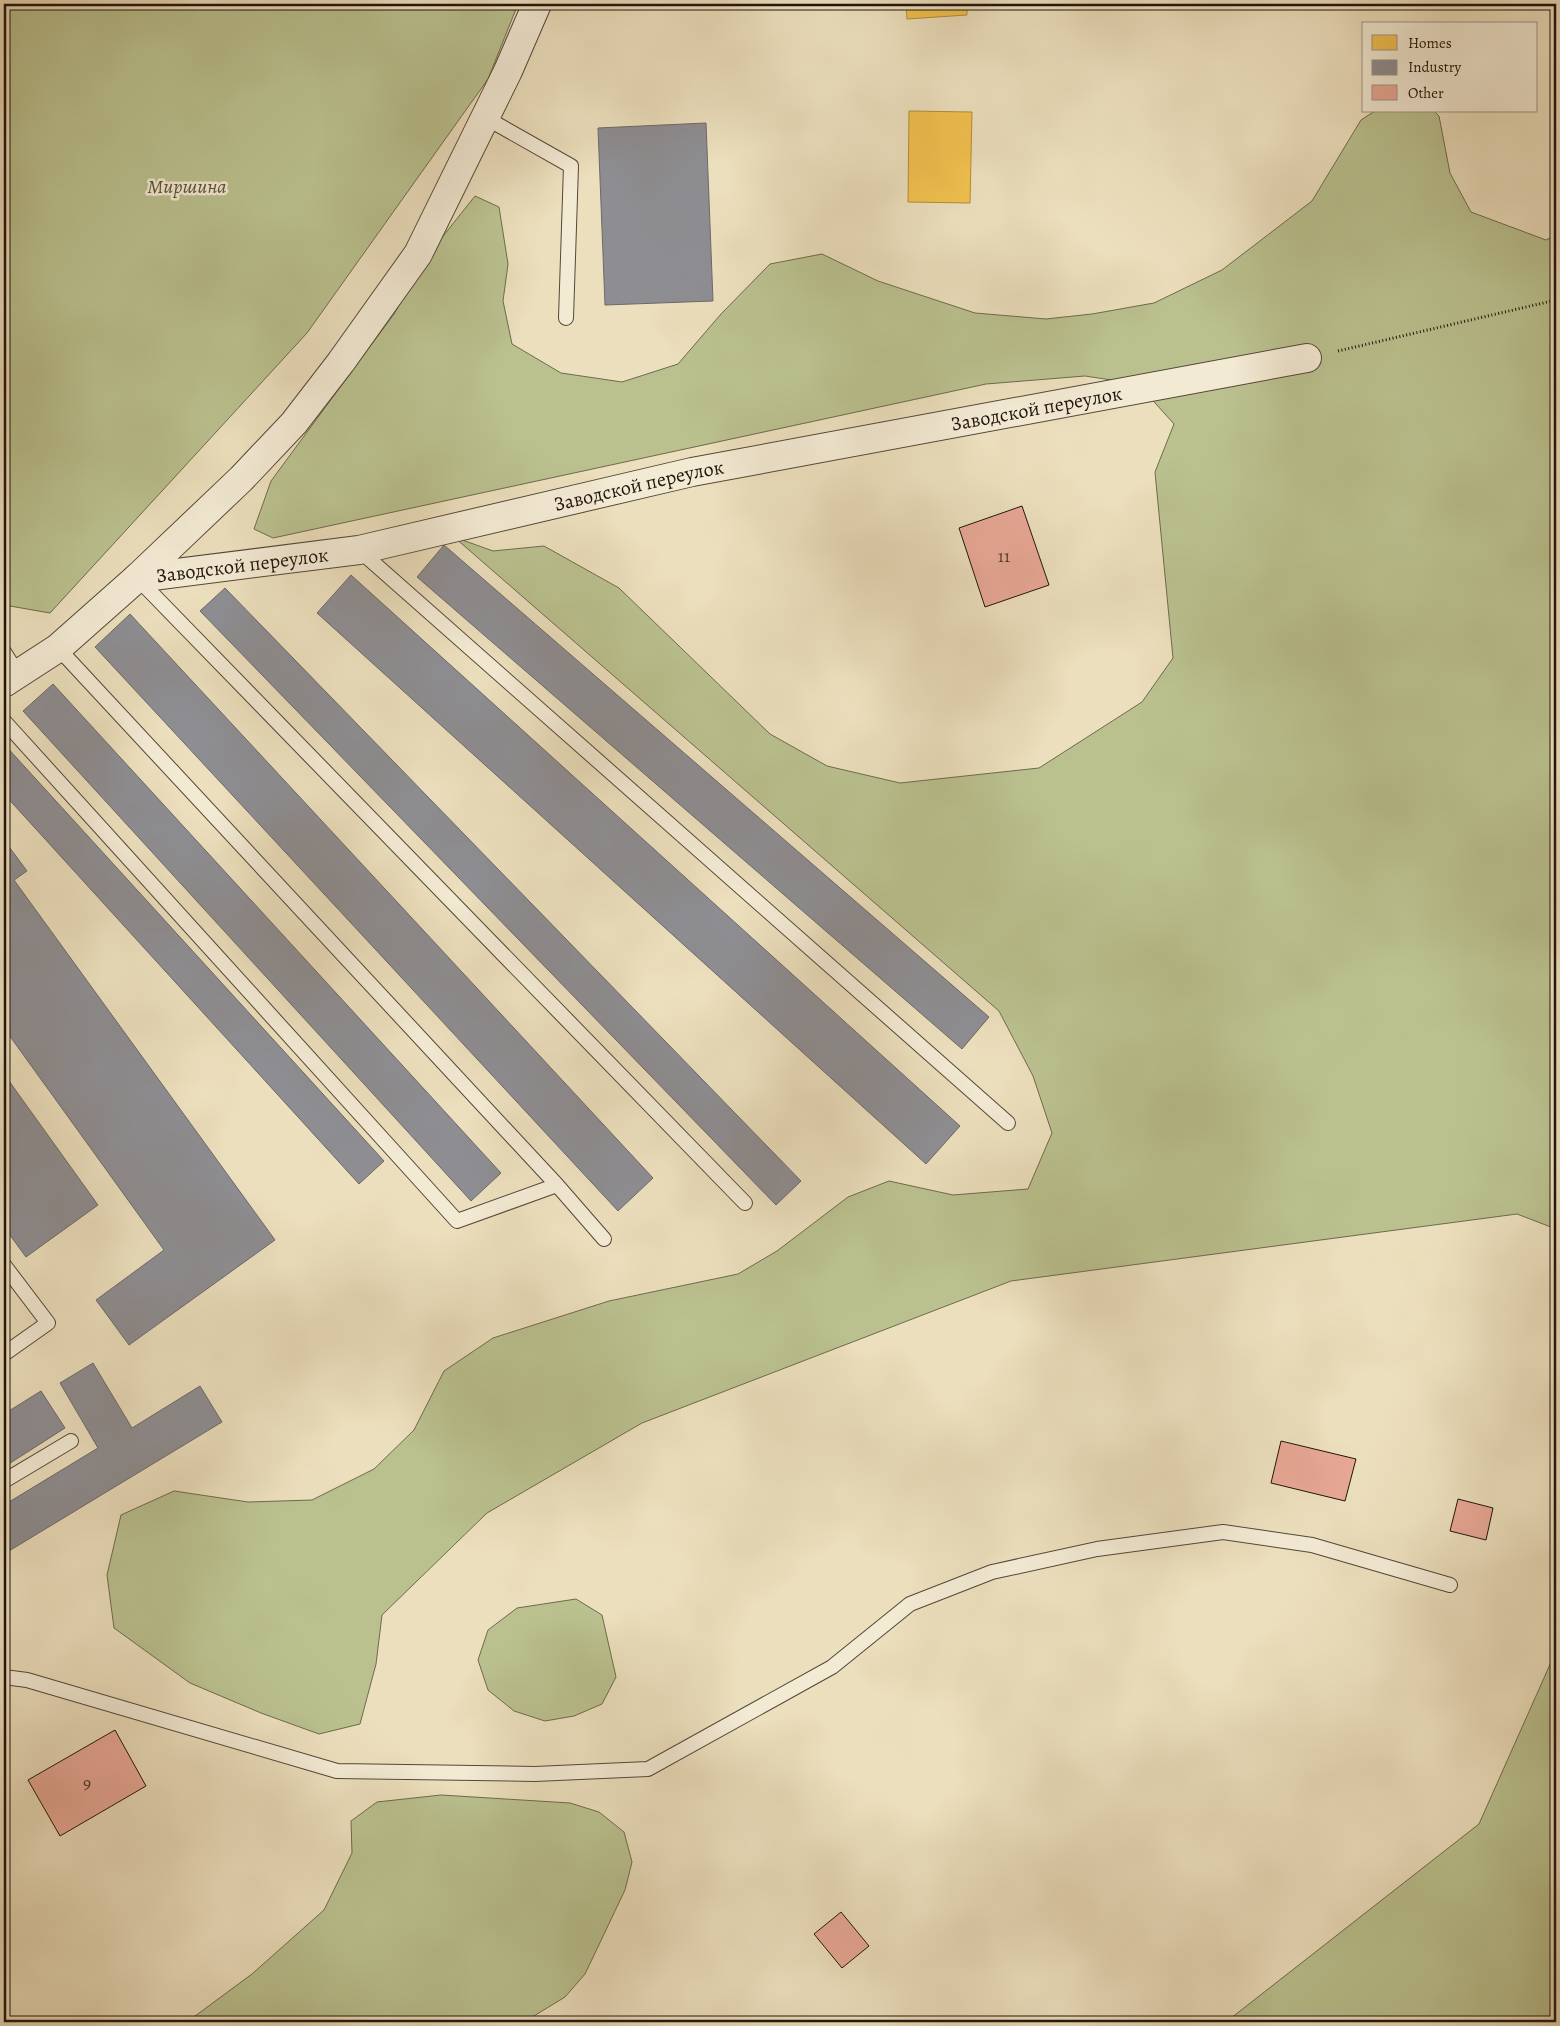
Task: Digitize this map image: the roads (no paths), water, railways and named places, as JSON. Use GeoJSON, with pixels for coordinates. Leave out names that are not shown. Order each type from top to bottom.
{"type":"FeatureCollection","features":[{"type":"Feature","properties":{"kind":"street"},"geometry":{"type":"LineString","coordinates":[[137,578],[241,479],[294,424],[418,254],[486,118],[537,4]]}},
{"type":"Feature","properties":{"kind":"street","name":"Заводской переулок"},"geometry":{"type":"LineString","coordinates":[[9,670],[58,648],[137,578],[359,550],[692,472],[1307,358]]}},
{"type":"Feature","properties":{"kind":"lane"},"geometry":{"type":"LineString","coordinates":[[486,118],[571,166],[566,318]]}},
{"type":"Feature","properties":{"kind":"lane"},"geometry":{"type":"LineString","coordinates":[[359,550],[1008,1123]]}},
{"type":"Feature","properties":{"kind":"lane"},"geometry":{"type":"LineString","coordinates":[[137,578],[745,1203]]}},
{"type":"Feature","properties":{"kind":"lane"},"geometry":{"type":"LineString","coordinates":[[58,648],[557,1185],[604,1239]]}},
{"type":"Feature","properties":{"kind":"lane"},"geometry":{"type":"LineString","coordinates":[[4,721],[456,1221],[557,1185]]}},
{"type":"Feature","properties":{"kind":"lane"},"geometry":{"type":"LineString","coordinates":[[4,1264],[48,1323],[4,1354]]}},
{"type":"Feature","properties":{"kind":"lane"},"geometry":{"type":"LineString","coordinates":[[4,1481],[71,1441]]}},
{"type":"Feature","properties":{"kind":"lane"},"geometry":{"type":"LineString","coordinates":[[4,1677],[27,1680],[337,1770],[535,1774],[648,1769],[832,1667],[910,1604],[992,1572],[1097,1549],[1223,1532],[1312,1545],[1450,1585]]}},
{"type":"Feature","properties":{"kind":"park label","name":"Миршина"},"geometry":{"type":"Point","coordinates":[187,186]}}]}
